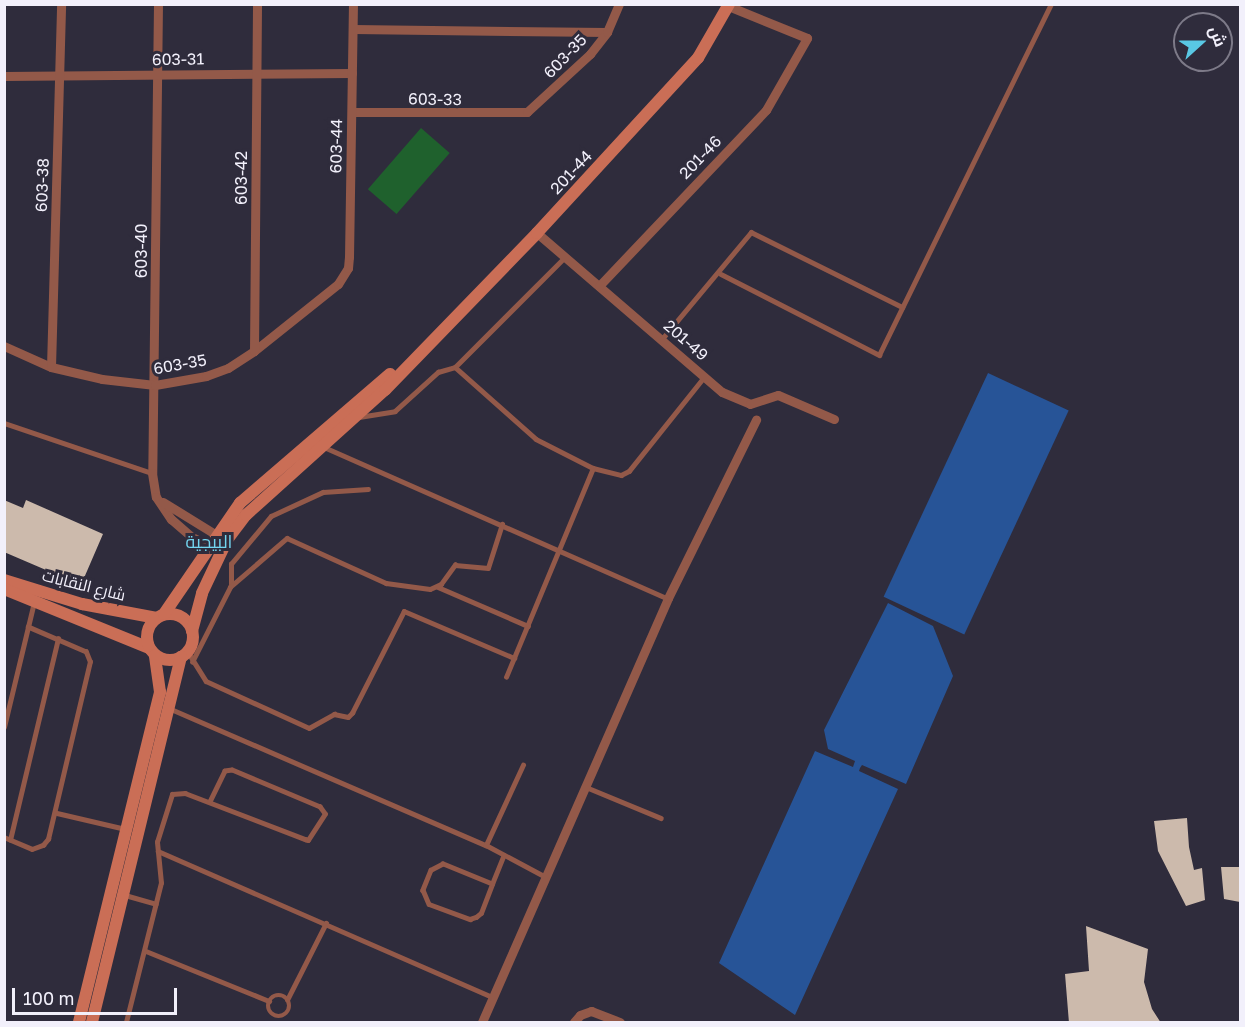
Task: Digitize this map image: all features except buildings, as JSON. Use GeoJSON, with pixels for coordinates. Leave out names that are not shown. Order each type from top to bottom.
{"type":"FeatureCollection","features":[{"type":"Feature","properties":{"kind":"street","name":"603-38"},"geometry":{"type":"LineString","coordinates":[[51,367],[61,75],[61,4]]}},
{"type":"Feature","properties":{"kind":"street","name":"603-40"},"geometry":{"type":"LineString","coordinates":[[158,4],[155,385],[152,473],[156,497],[219,543]]}},
{"type":"Feature","properties":{"kind":"street","name":"603-42"},"geometry":{"type":"LineString","coordinates":[[254,351],[257,4]]}},
{"type":"Feature","properties":{"kind":"street","name":"603-44"},"geometry":{"type":"LineString","coordinates":[[338,284],[348,268],[350,257],[353,4]]}},
{"type":"Feature","properties":{"kind":"street","name":"603-35"},"geometry":{"type":"LineString","coordinates":[[518,115],[536,106],[607,32],[619,4]]}},
{"type":"Feature","properties":{"kind":"street","name":"201-46"},"geometry":{"type":"LineString","coordinates":[[599,286],[766,110],[807,38],[729,5]]}},
{"type":"Feature","properties":{"kind":"street","name":"201-44"},"geometry":{"type":"LineString","coordinates":[[160,616],[219,543],[266,495],[356,417],[537,233],[698,58],[729,5]]}},
{"type":"Feature","properties":{"kind":"street"},"geometry":{"type":"LineString","coordinates":[[353,29],[607,32]]}},
{"type":"Feature","properties":{"kind":"street","name":"603-31"},"geometry":{"type":"LineString","coordinates":[[4,76],[352,72]]}},
{"type":"Feature","properties":{"kind":"street","name":"603-33"},"geometry":{"type":"LineString","coordinates":[[352,112],[518,115]]}},
{"type":"Feature","properties":{"kind":"street","name":"201-49"},"geometry":{"type":"LineString","coordinates":[[537,233],[722,392],[750,404],[778,395],[834,420]]}},
{"type":"Feature","properties":{"kind":"street","name":"603-35"},"geometry":{"type":"LineString","coordinates":[[4,346],[51,367],[102,379],[155,385],[217,373],[254,351],[338,284]]}},
{"type":"Feature","properties":{"kind":"street","name":"201-44"},"geometry":{"type":"LineString","coordinates":[[192,631],[219,543],[240,503],[422,349]]}},
{"type":"Feature","properties":{"kind":"street"},"geometry":{"type":"LineString","coordinates":[[482,1023],[668,598],[756,420]]}},
{"type":"Feature","properties":{"kind":"street","name":"شارع النقابات"},"geometry":{"type":"LineString","coordinates":[[4,580],[82,604],[160,616]]}},
{"type":"Feature","properties":{"kind":"street","name":"شارع النقابات"},"geometry":{"type":"LineString","coordinates":[[4,589],[152,651]]}},
{"type":"Feature","properties":{"kind":"street"},"geometry":{"type":"LineString","coordinates":[[79,1023],[160,692],[147,634],[160,616],[182,616],[192,631],[187,657],[171,709],[92,1023]]}},
{"type":"Feature","properties":{"kind":"street"},"geometry":{"type":"LineString","coordinates":[[152,651],[168,660],[187,657]]}},
{"type":"Feature","properties":{"kind":"street"},"geometry":{"type":"LineString","coordinates":[[112,891],[125,895]]}},
{"type":"Feature","properties":{"kind":"street"},"geometry":{"type":"LineString","coordinates":[[574,1023],[580,1015],[591,1011],[620,1023]]}},
{"type":"Feature","properties":{"kind":"lane"},"geometry":{"type":"LineString","coordinates":[[721,273],[879,354],[1051,4]]}},
{"type":"Feature","properties":{"kind":"lane"},"geometry":{"type":"LineString","coordinates":[[662,339],[721,273],[751,232],[903,307]]}},
{"type":"Feature","properties":{"kind":"lane"},"geometry":{"type":"LineString","coordinates":[[356,417],[395,411],[438,372],[455,367],[565,257]]}},
{"type":"Feature","properties":{"kind":"lane"},"geometry":{"type":"LineString","coordinates":[[455,367],[536,439],[593,468],[621,475],[629,471],[704,376]]}},
{"type":"Feature","properties":{"kind":"lane"},"geometry":{"type":"LineString","coordinates":[[4,423],[152,473]]}},
{"type":"Feature","properties":{"kind":"lane"},"geometry":{"type":"LineString","coordinates":[[324,447],[502,524],[558,552],[668,598]]}},
{"type":"Feature","properties":{"kind":"lane"},"geometry":{"type":"LineString","coordinates":[[506,677],[593,468]]}},
{"type":"Feature","properties":{"kind":"lane"},"geometry":{"type":"LineString","coordinates":[[231,585],[231,564],[271,516],[323,492],[368,489]]}},
{"type":"Feature","properties":{"kind":"lane"},"geometry":{"type":"LineString","coordinates":[[438,586],[455,565],[490,567],[502,524]]}},
{"type":"Feature","properties":{"kind":"lane"},"geometry":{"type":"LineString","coordinates":[[514,658],[404,611],[352,713],[348,717],[334,714],[311,728],[213,685],[200,676],[187,657],[231,585],[289,537],[386,583],[438,586],[528,626]]}},
{"type":"Feature","properties":{"kind":"lane"},"geometry":{"type":"LineString","coordinates":[[4,727],[34,602]]}},
{"type":"Feature","properties":{"kind":"lane"},"geometry":{"type":"LineString","coordinates":[[28,627],[58,639],[86,652],[90,662],[57,813],[43,845],[32,849],[7,838],[58,639]]}},
{"type":"Feature","properties":{"kind":"lane"},"geometry":{"type":"LineString","coordinates":[[171,709],[486,845],[546,878]]}},
{"type":"Feature","properties":{"kind":"lane"},"geometry":{"type":"LineString","coordinates":[[486,845],[523,765]]}},
{"type":"Feature","properties":{"kind":"lane"},"geometry":{"type":"LineString","coordinates":[[126,1023],[146,951],[162,876],[158,851],[172,794],[180,792],[210,802],[308,840],[325,814],[320,807],[232,770],[225,771],[210,802]]}},
{"type":"Feature","properties":{"kind":"lane"},"geometry":{"type":"LineString","coordinates":[[586,787],[661,818]]}},
{"type":"Feature","properties":{"kind":"lane"},"geometry":{"type":"LineString","coordinates":[[57,813],[126,829]]}},
{"type":"Feature","properties":{"kind":"lane"},"geometry":{"type":"LineString","coordinates":[[158,851],[492,997]]}},
{"type":"Feature","properties":{"kind":"lane"},"geometry":{"type":"LineString","coordinates":[[492,884],[442,864],[431,870],[423,890],[429,904],[470,919],[481,913],[504,855]]}},
{"type":"Feature","properties":{"kind":"lane"},"geometry":{"type":"LineString","coordinates":[[125,895],[156,904]]}},
{"type":"Feature","properties":{"kind":"lane"},"geometry":{"type":"LineString","coordinates":[[269,1001],[271,1013],[278,1017],[289,1012],[287,999],[326,923]]}},
{"type":"Feature","properties":{"kind":"lane"},"geometry":{"type":"LineString","coordinates":[[146,951],[269,1001]]}},
{"type":"Feature","properties":{"kind":"lane"},"geometry":{"type":"LineString","coordinates":[[269,1001],[280,995],[287,999]]}},
{"type":"Feature","properties":{"kind":"green space"},"geometry":{"type":"Polygon","coordinates":[[[421,128],[450,153],[397,214],[368,189],[421,128]]]}},
{"type":"Feature","properties":{"kind":"water"},"geometry":{"type":"Polygon","coordinates":[[[988,373],[1069,411],[964,634],[884,597],[988,373]]]}},
{"type":"Feature","properties":{"kind":"water"},"geometry":{"type":"Polygon","coordinates":[[[888,603],[933,626],[953,676],[906,784],[862,765],[860,768],[859,771],[898,789],[795,1015],[719,963],[815,751],[853,767],[855,761],[828,749],[824,730],[888,603]]]}},
{"type":"Feature","properties":{"kind":"district","name":"البيجية"},"geometry":{"type":"Point","coordinates":[209,541]}}]}
